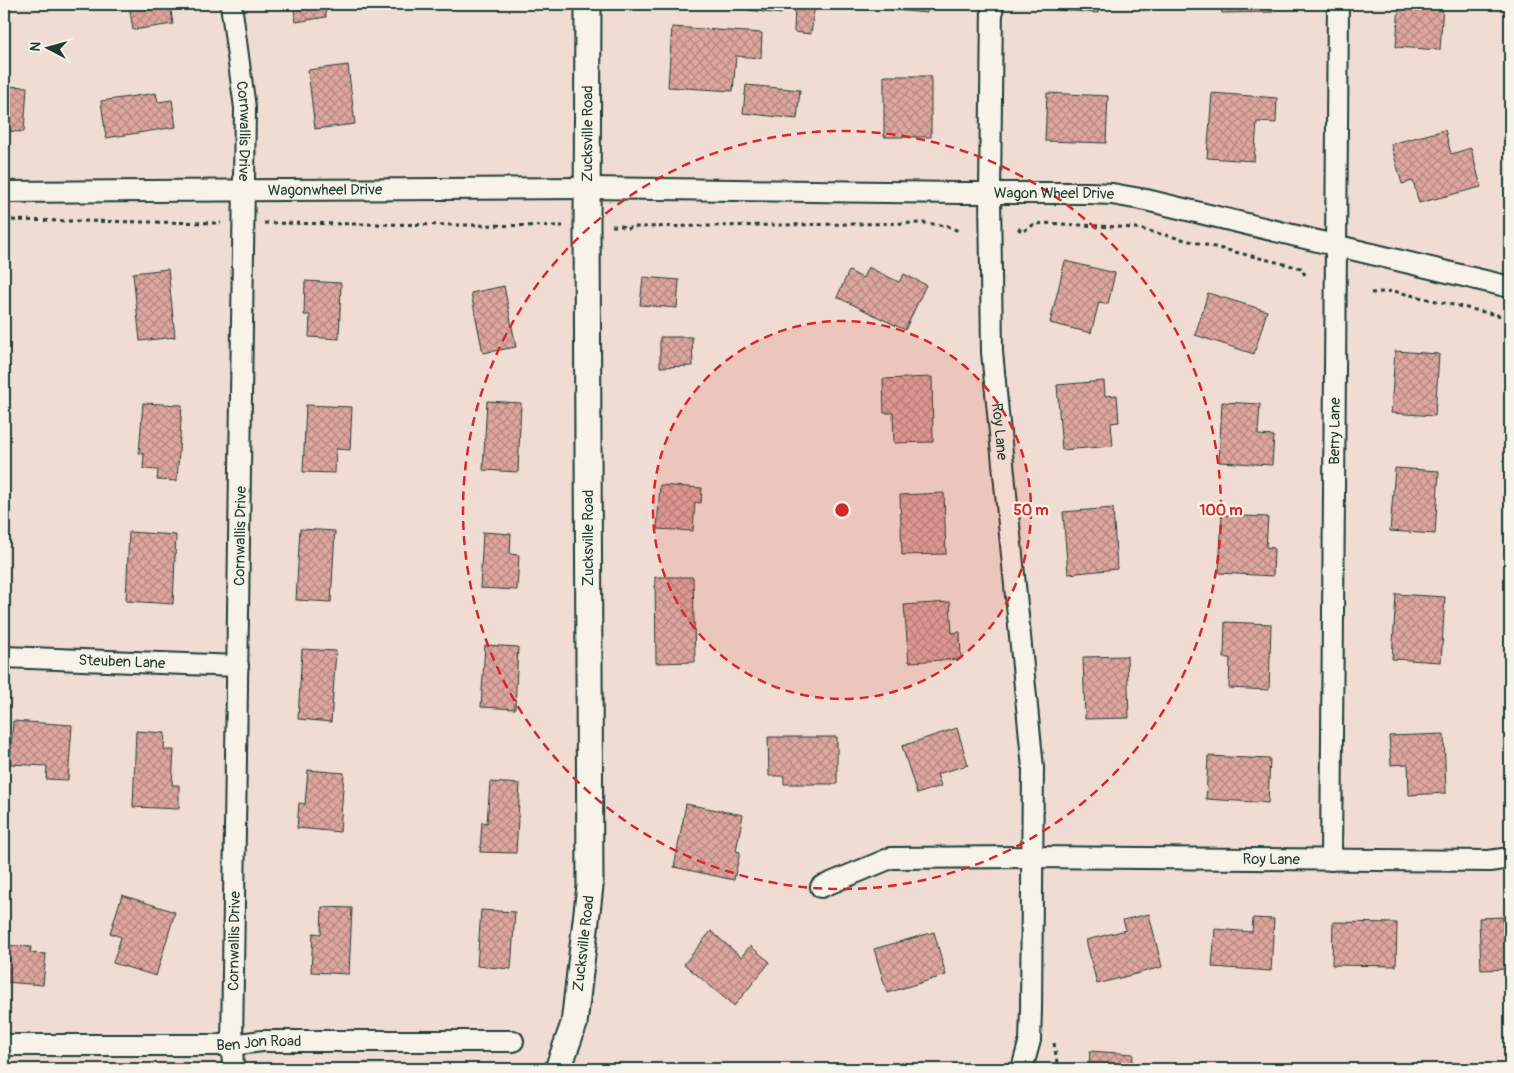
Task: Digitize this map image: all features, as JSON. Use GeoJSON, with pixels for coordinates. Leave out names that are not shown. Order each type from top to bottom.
{"type":"FeatureCollection","features":[{"type":"Feature","properties":{"kind":"street","name":"Cornwallis Drive"},"geometry":{"type":"LineString","coordinates":[[231,4],[245,108],[233,1069]]}},
{"type":"Feature","properties":{"kind":"street","name":"Zucksville Road"},"geometry":{"type":"LineString","coordinates":[[558,1069],[574,1024],[590,886],[586,226],[588,188],[588,4]]}},
{"type":"Feature","properties":{"kind":"street","name":"Roy Lane"},"geometry":{"type":"LineString","coordinates":[[992,4],[990,194],[992,352],[1033,768],[1030,1040],[1022,1069]]}},
{"type":"Feature","properties":{"kind":"street","name":"Berry Lane"},"geometry":{"type":"LineString","coordinates":[[1331,860],[1338,4]]}},
{"type":"Feature","properties":{"kind":"street","name":"Wagonwheel Drive"},"geometry":{"type":"LineString","coordinates":[[4,192],[588,188]]}},
{"type":"Feature","properties":{"kind":"street","name":"Wagon Wheel Drive"},"geometry":{"type":"LineString","coordinates":[[588,188],[990,194],[1089,193],[1128,196],[1510,287]]}},
{"type":"Feature","properties":{"kind":"street","name":"Steuben Lane"},"geometry":{"type":"LineString","coordinates":[[4,657],[238,666]]}},
{"type":"Feature","properties":{"kind":"street","name":"Roy Lane"},"geometry":{"type":"LineString","coordinates":[[1032,857],[1489,861],[1510,858]]}},
{"type":"Feature","properties":{"kind":"street"},"geometry":{"type":"LineString","coordinates":[[821,887],[891,858],[1032,857]]}},
{"type":"Feature","properties":{"kind":"street","name":"Ben Jon Road"},"geometry":{"type":"LineString","coordinates":[[4,1045],[232,1045],[262,1041],[513,1041]]}},
{"type":"Feature","properties":{"kind":"path"},"geometry":{"type":"LineString","coordinates":[[4,220],[206,222]]}},
{"type":"Feature","properties":{"kind":"path"},"geometry":{"type":"LineString","coordinates":[[276,223],[550,227]]}},
{"type":"Feature","properties":{"kind":"path"},"geometry":{"type":"LineString","coordinates":[[622,226],[626,229],[643,226],[926,223],[948,226],[956,230],[959,227]]}},
{"type":"Feature","properties":{"kind":"path"},"geometry":{"type":"LineString","coordinates":[[1018,228],[1022,232],[1033,225],[1043,224],[1136,228],[1301,268],[1305,274]]}},
{"type":"Feature","properties":{"kind":"path"},"geometry":{"type":"LineString","coordinates":[[1371,293],[1393,291],[1510,318]]}},
{"type":"Feature","properties":{"kind":"path"},"geometry":{"type":"LineString","coordinates":[[1052,1036],[1058,1069]]}},
{"type":"Feature","properties":{"kind":"building"},"geometry":{"type":"Polygon","coordinates":[[[129,4],[170,4],[173,24],[133,30],[129,4]]]}},
{"type":"Feature","properties":{"kind":"building"},"geometry":{"type":"Polygon","coordinates":[[[293,4],[325,4],[326,17],[296,22],[293,4]]]}},
{"type":"Feature","properties":{"kind":"building"},"geometry":{"type":"Polygon","coordinates":[[[748,4],[782,4],[781,14],[748,10],[748,4]]]}},
{"type":"Feature","properties":{"kind":"building"},"geometry":{"type":"Polygon","coordinates":[[[795,4],[815,4],[811,34],[794,32],[795,4]]]}},
{"type":"Feature","properties":{"kind":"building"},"geometry":{"type":"Polygon","coordinates":[[[883,4],[927,4],[927,13],[883,9],[883,4]]]}},
{"type":"Feature","properties":{"kind":"building"},"geometry":{"type":"Polygon","coordinates":[[[1049,4],[1099,4],[1098,13],[1048,9],[1049,4]]]}},
{"type":"Feature","properties":{"kind":"building"},"geometry":{"type":"Polygon","coordinates":[[[1221,4],[1273,4],[1273,12],[1222,13],[1221,4]]]}},
{"type":"Feature","properties":{"kind":"building"},"geometry":{"type":"Polygon","coordinates":[[[1399,4],[1443,4],[1440,50],[1396,47],[1399,4]]]}},
{"type":"Feature","properties":{"kind":"building"},"geometry":{"type":"Polygon","coordinates":[[[672,27],[762,33],[761,58],[736,56],[733,91],[668,87],[672,27]]]}},
{"type":"Feature","properties":{"kind":"building"},"geometry":{"type":"Polygon","coordinates":[[[348,65],[355,124],[315,129],[308,70],[348,65]]]}},
{"type":"Feature","properties":{"kind":"building"},"geometry":{"type":"Polygon","coordinates":[[[884,76],[931,76],[931,137],[884,137],[884,76]]]}},
{"type":"Feature","properties":{"kind":"building"},"geometry":{"type":"Polygon","coordinates":[[[746,85],[800,90],[797,119],[743,113],[746,85]]]}},
{"type":"Feature","properties":{"kind":"building"},"geometry":{"type":"Polygon","coordinates":[[[4,86],[27,87],[24,132],[4,131],[4,86]]]}},
{"type":"Feature","properties":{"kind":"building"},"geometry":{"type":"Polygon","coordinates":[[[156,93],[158,102],[172,100],[176,127],[106,138],[101,101],[156,93]]]}},
{"type":"Feature","properties":{"kind":"building"},"geometry":{"type":"Polygon","coordinates":[[[1047,93],[1108,96],[1106,143],[1045,141],[1047,93]]]}},
{"type":"Feature","properties":{"kind":"building"},"geometry":{"type":"Polygon","coordinates":[[[1212,93],[1277,98],[1276,123],[1257,122],[1254,161],[1207,158],[1212,93]]]}},
{"type":"Feature","properties":{"kind":"building"},"geometry":{"type":"Polygon","coordinates":[[[1445,130],[1451,154],[1471,148],[1481,187],[1419,203],[1413,181],[1402,184],[1391,144],[1445,130]]]}},
{"type":"Feature","properties":{"kind":"building"},"geometry":{"type":"Polygon","coordinates":[[[1065,261],[1115,273],[1108,304],[1099,302],[1091,333],[1050,323],[1065,261]]]}},
{"type":"Feature","properties":{"kind":"building"},"geometry":{"type":"Polygon","coordinates":[[[868,267],[899,282],[904,274],[926,285],[905,330],[837,297],[849,271],[863,278],[868,267]]]}},
{"type":"Feature","properties":{"kind":"building"},"geometry":{"type":"Polygon","coordinates":[[[168,269],[175,337],[140,341],[133,273],[168,269]]]}},
{"type":"Feature","properties":{"kind":"building"},"geometry":{"type":"Polygon","coordinates":[[[643,277],[679,280],[677,308],[640,305],[643,277]]]}},
{"type":"Feature","properties":{"kind":"building"},"geometry":{"type":"Polygon","coordinates":[[[305,281],[341,283],[339,339],[309,337],[310,315],[304,315],[305,281]]]}},
{"type":"Feature","properties":{"kind":"building"},"geometry":{"type":"Polygon","coordinates":[[[504,286],[516,347],[483,353],[471,293],[504,286]]]}},
{"type":"Feature","properties":{"kind":"building"},"geometry":{"type":"Polygon","coordinates":[[[1208,293],[1267,311],[1254,354],[1195,335],[1208,293]]]}},
{"type":"Feature","properties":{"kind":"building"},"geometry":{"type":"Polygon","coordinates":[[[660,337],[692,337],[693,366],[660,367],[660,337]]]}},
{"type":"Feature","properties":{"kind":"building"},"geometry":{"type":"Polygon","coordinates":[[[1395,351],[1439,354],[1435,416],[1391,413],[1395,351]]]}},
{"type":"Feature","properties":{"kind":"building"},"geometry":{"type":"Polygon","coordinates":[[[932,377],[933,442],[894,443],[893,413],[884,413],[883,379],[932,377]]]}},
{"type":"Feature","properties":{"kind":"building"},"geometry":{"type":"Polygon","coordinates":[[[1104,381],[1105,396],[1117,395],[1119,422],[1111,423],[1113,446],[1062,450],[1057,385],[1104,381]]]}},
{"type":"Feature","properties":{"kind":"building"},"geometry":{"type":"Polygon","coordinates":[[[487,401],[521,403],[518,472],[483,470],[487,401]]]}},
{"type":"Feature","properties":{"kind":"building"},"geometry":{"type":"Polygon","coordinates":[[[1222,402],[1260,404],[1258,435],[1274,436],[1272,465],[1219,462],[1222,402]]]}},
{"type":"Feature","properties":{"kind":"building"},"geometry":{"type":"Polygon","coordinates":[[[143,403],[182,405],[177,481],[157,480],[158,470],[143,469],[144,454],[139,453],[143,403]]]}},
{"type":"Feature","properties":{"kind":"building"},"geometry":{"type":"Polygon","coordinates":[[[306,405],[352,407],[350,450],[336,449],[335,473],[303,472],[306,405]]]}},
{"type":"Feature","properties":{"kind":"building"},"geometry":{"type":"Polygon","coordinates":[[[1395,468],[1439,471],[1435,534],[1390,531],[1395,468]]]}},
{"type":"Feature","properties":{"kind":"building"},"geometry":{"type":"Polygon","coordinates":[[[660,485],[702,488],[701,503],[695,502],[693,531],[657,529],[660,485]]]}},
{"type":"Feature","properties":{"kind":"building"},"geometry":{"type":"Polygon","coordinates":[[[944,493],[946,554],[902,555],[900,495],[944,493]]]}},
{"type":"Feature","properties":{"kind":"building"},"geometry":{"type":"Polygon","coordinates":[[[1113,508],[1117,569],[1068,574],[1063,512],[1113,508]]]}},
{"type":"Feature","properties":{"kind":"building"},"geometry":{"type":"Polygon","coordinates":[[[1222,515],[1268,517],[1266,547],[1274,548],[1273,576],[1219,573],[1222,515]]]}},
{"type":"Feature","properties":{"kind":"building"},"geometry":{"type":"Polygon","coordinates":[[[300,529],[335,531],[331,602],[296,600],[300,529]]]}},
{"type":"Feature","properties":{"kind":"building"},"geometry":{"type":"Polygon","coordinates":[[[129,532],[176,535],[173,604],[126,601],[129,532]]]}},
{"type":"Feature","properties":{"kind":"building"},"geometry":{"type":"Polygon","coordinates":[[[483,532],[511,534],[510,554],[519,555],[517,590],[480,588],[483,532]]]}},
{"type":"Feature","properties":{"kind":"building"},"geometry":{"type":"Polygon","coordinates":[[[655,577],[693,577],[695,662],[656,663],[655,577]]]}},
{"type":"Feature","properties":{"kind":"building"},"geometry":{"type":"Polygon","coordinates":[[[1396,594],[1445,597],[1441,662],[1392,659],[1396,594]]]}},
{"type":"Feature","properties":{"kind":"building"},"geometry":{"type":"Polygon","coordinates":[[[950,602],[952,633],[960,632],[961,659],[909,662],[904,605],[950,602]]]}},
{"type":"Feature","properties":{"kind":"building"},"geometry":{"type":"Polygon","coordinates":[[[1225,622],[1271,624],[1269,690],[1229,688],[1230,658],[1224,658],[1225,622]]]}},
{"type":"Feature","properties":{"kind":"building"},"geometry":{"type":"Polygon","coordinates":[[[485,645],[518,647],[515,709],[481,707],[485,645]]]}},
{"type":"Feature","properties":{"kind":"building"},"geometry":{"type":"Polygon","coordinates":[[[302,649],[336,651],[331,722],[298,719],[302,649]]]}},
{"type":"Feature","properties":{"kind":"building"},"geometry":{"type":"Polygon","coordinates":[[[1127,656],[1129,718],[1085,719],[1083,657],[1127,656]]]}},
{"type":"Feature","properties":{"kind":"building"},"geometry":{"type":"Polygon","coordinates":[[[13,721],[72,725],[68,780],[46,779],[47,766],[10,764],[13,721]]]}},
{"type":"Feature","properties":{"kind":"building"},"geometry":{"type":"Polygon","coordinates":[[[957,728],[968,765],[937,774],[941,786],[917,794],[902,746],[957,728]]]}},
{"type":"Feature","properties":{"kind":"building"},"geometry":{"type":"Polygon","coordinates":[[[136,731],[165,733],[164,750],[174,750],[172,785],[179,785],[179,809],[133,807],[136,731]]]}},
{"type":"Feature","properties":{"kind":"building"},"geometry":{"type":"Polygon","coordinates":[[[1444,734],[1446,793],[1409,795],[1408,764],[1391,765],[1389,736],[1444,734]]]}},
{"type":"Feature","properties":{"kind":"building"},"geometry":{"type":"Polygon","coordinates":[[[768,737],[837,737],[837,784],[784,784],[784,776],[769,776],[768,737]]]}},
{"type":"Feature","properties":{"kind":"building"},"geometry":{"type":"Polygon","coordinates":[[[1208,756],[1270,759],[1268,803],[1206,799],[1208,756]]]}},
{"type":"Feature","properties":{"kind":"building"},"geometry":{"type":"Polygon","coordinates":[[[308,770],[344,773],[340,832],[297,828],[299,803],[305,804],[308,770]]]}},
{"type":"Feature","properties":{"kind":"building"},"geometry":{"type":"Polygon","coordinates":[[[490,782],[520,784],[516,853],[480,852],[482,822],[487,823],[490,782]]]}},
{"type":"Feature","properties":{"kind":"building"},"geometry":{"type":"Polygon","coordinates":[[[686,804],[743,815],[736,851],[740,852],[734,880],[674,867],[686,804]]]}},
{"type":"Feature","properties":{"kind":"building"},"geometry":{"type":"Polygon","coordinates":[[[122,895],[175,912],[156,976],[113,963],[121,937],[110,933],[122,895]]]}},
{"type":"Feature","properties":{"kind":"building"},"geometry":{"type":"Polygon","coordinates":[[[322,907],[352,908],[349,974],[311,972],[313,933],[321,934],[322,907]]]}},
{"type":"Feature","properties":{"kind":"building"},"geometry":{"type":"Polygon","coordinates":[[[481,910],[515,912],[511,969],[477,966],[481,910]]]}},
{"type":"Feature","properties":{"kind":"building"},"geometry":{"type":"Polygon","coordinates":[[[1149,914],[1162,967],[1097,984],[1086,940],[1126,930],[1123,920],[1149,914]]]}},
{"type":"Feature","properties":{"kind":"building"},"geometry":{"type":"Polygon","coordinates":[[[1503,917],[1503,929],[1510,929],[1510,969],[1481,970],[1479,918],[1503,917]]]}},
{"type":"Feature","properties":{"kind":"building"},"geometry":{"type":"Polygon","coordinates":[[[1253,918],[1274,919],[1271,971],[1212,967],[1215,929],[1252,932],[1253,918]]]}},
{"type":"Feature","properties":{"kind":"building"},"geometry":{"type":"Polygon","coordinates":[[[1333,922],[1397,923],[1396,966],[1332,965],[1333,922]]]}},
{"type":"Feature","properties":{"kind":"building"},"geometry":{"type":"Polygon","coordinates":[[[711,931],[741,957],[750,946],[770,962],[734,1006],[684,964],[711,931]]]}},
{"type":"Feature","properties":{"kind":"building"},"geometry":{"type":"Polygon","coordinates":[[[934,932],[946,975],[887,993],[874,949],[934,932]]]}},
{"type":"Feature","properties":{"kind":"building"},"geometry":{"type":"Polygon","coordinates":[[[4,945],[31,947],[30,953],[46,954],[43,985],[4,982],[4,945]]]}},
{"type":"Feature","properties":{"kind":"building"},"geometry":{"type":"Polygon","coordinates":[[[1090,1051],[1133,1054],[1132,1069],[1089,1069],[1090,1051]]]}}]}
